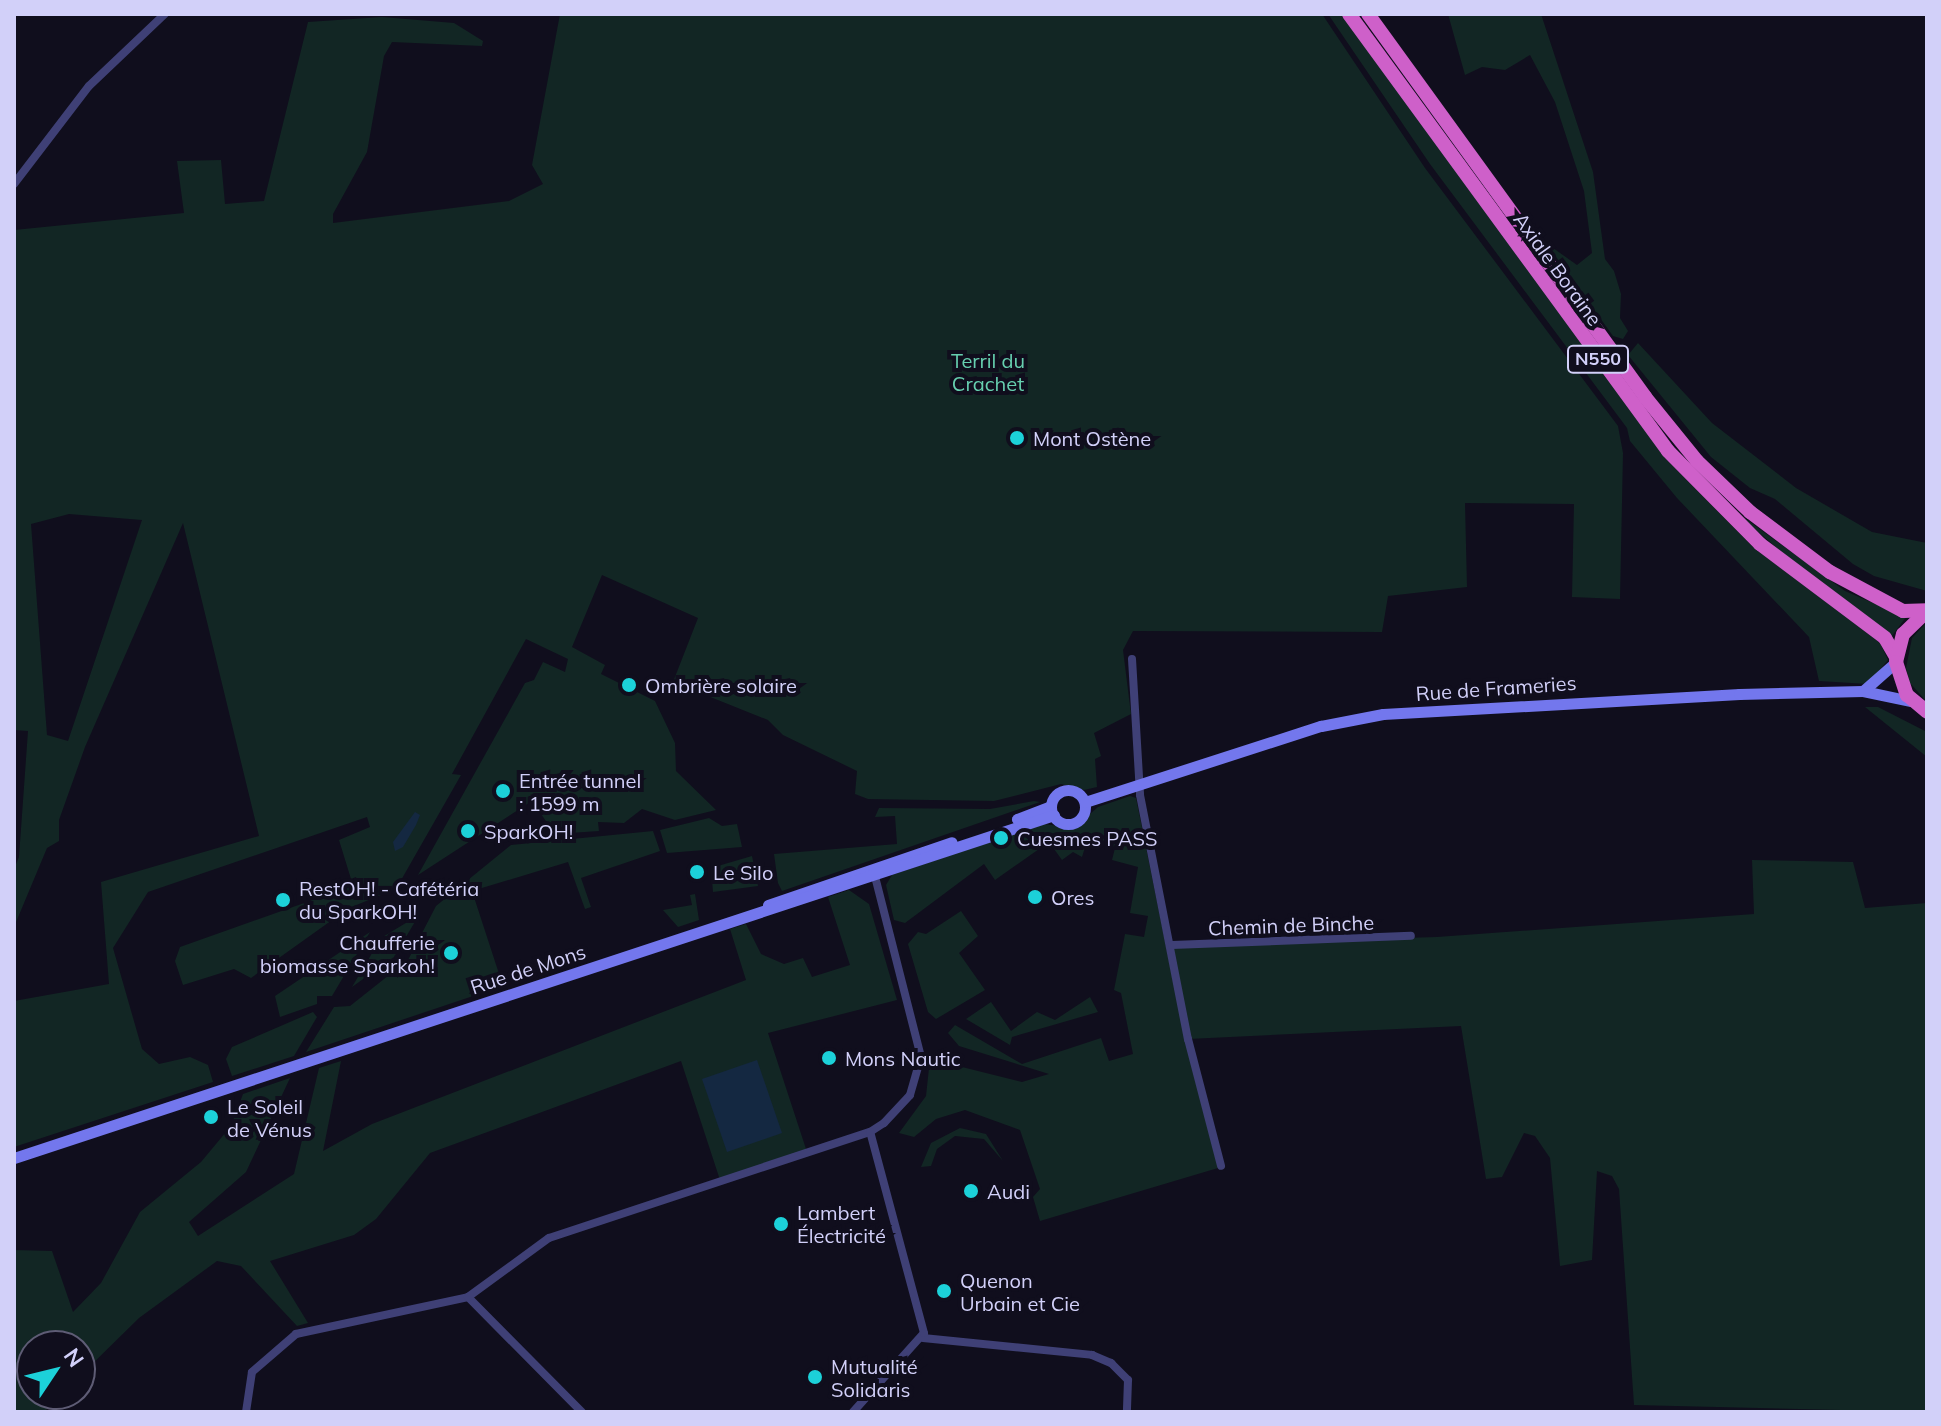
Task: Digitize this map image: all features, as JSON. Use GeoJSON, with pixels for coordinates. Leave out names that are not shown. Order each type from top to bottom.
{"type":"FeatureCollection","features":[{"type":"Feature","properties":{"kind":"highway","name":"Axiale Boraine"},"geometry":{"type":"LineString","coordinates":[[1349,14],[1668,451],[1760,544],[1885,638],[1896,659],[1901,685],[1921,708]]}},
{"type":"Feature","properties":{"kind":"highway","name":"Axiale Boraine"},"geometry":{"type":"LineString","coordinates":[[1368,14],[1645,397],[1697,461],[1750,512],[1830,572],[1903,611],[1927,610]]}},
{"type":"Feature","properties":{"kind":"highway"},"geometry":{"type":"LineString","coordinates":[[1896,659],[1903,634],[1927,610]]}},
{"type":"Feature","properties":{"kind":"main road"},"geometry":{"type":"LineString","coordinates":[[1863,691],[1896,659]]}},
{"type":"Feature","properties":{"kind":"main road","name":"Rue de Frameries"},"geometry":{"type":"LineString","coordinates":[[1142,784],[1321,726],[1380,714],[1635,698],[1863,691],[1900,696],[1921,708]]}},
{"type":"Feature","properties":{"kind":"main road"},"geometry":{"type":"LineString","coordinates":[[1085,802],[1142,784]]}},
{"type":"Feature","properties":{"kind":"main road"},"geometry":{"type":"LineString","coordinates":[[1067,789],[1085,802],[1077,822],[1066,824],[1052,811],[1056,794],[1067,789]]}},
{"type":"Feature","properties":{"kind":"main road","name":"Rue de Mons"},"geometry":{"type":"LineString","coordinates":[[14,1158],[720,925],[1052,811]]}},
{"type":"Feature","properties":{"kind":"street"},"geometry":{"type":"LineString","coordinates":[[14,184],[86,91],[165,14]]}},
{"type":"Feature","properties":{"kind":"street"},"geometry":{"type":"LineString","coordinates":[[1132,659],[1142,784],[1188,1039],[1221,1166]]}},
{"type":"Feature","properties":{"kind":"street"},"geometry":{"type":"LineString","coordinates":[[246,1412],[252,1372],[296,1334],[468,1297],[549,1238],[870,1132],[910,1095],[921,1057],[874,872]]}},
{"type":"Feature","properties":{"kind":"street","name":"Chemin de Binche"},"geometry":{"type":"LineString","coordinates":[[1172,945],[1411,936]]}},
{"type":"Feature","properties":{"kind":"street"},"geometry":{"type":"LineString","coordinates":[[853,1412],[923,1338],[922,1317],[870,1132]]}},
{"type":"Feature","properties":{"kind":"street"},"geometry":{"type":"LineString","coordinates":[[468,1297],[582,1412]]}},
{"type":"Feature","properties":{"kind":"street"},"geometry":{"type":"LineString","coordinates":[[923,1338],[1092,1355],[1111,1363],[1128,1380],[1127,1412]]}},
{"type":"Feature","properties":{"kind":"green space","name":"Terril du Crachet"},"geometry":{"type":"Polygon","coordinates":[[[560,14],[1322,14],[1425,168],[1618,426],[1623,453],[1620,599],[1572,597],[1574,504],[1465,503],[1467,587],[1388,596],[1382,632],[1133,631],[1123,650],[1131,714],[1094,733],[1101,756],[1095,759],[1097,787],[1084,790],[1061,784],[994,801],[868,799],[855,794],[857,771],[783,735],[768,720],[673,682],[698,618],[602,575],[572,647],[605,665],[601,674],[655,701],[675,743],[676,771],[716,810],[675,820],[642,809],[624,823],[598,822],[599,831],[555,834],[541,814],[547,810],[538,797],[418,875],[525,683],[534,680],[543,662],[565,672],[568,659],[526,639],[452,774],[461,775],[396,889],[349,908],[251,978],[234,969],[183,985],[175,961],[180,947],[358,884],[356,877],[351,879],[339,840],[370,827],[367,817],[148,892],[113,948],[142,1049],[159,1064],[190,1057],[208,1065],[213,1082],[14,1147],[14,1001],[109,984],[101,882],[259,836],[183,523],[85,747],[59,820],[59,841],[47,848],[14,927],[14,869],[19,857],[28,731],[14,730],[14,230],[184,213],[177,161],[221,160],[225,204],[264,201],[308,22],[382,17],[454,23],[483,41],[482,46],[392,42],[384,56],[367,152],[333,214],[333,223],[509,201],[543,184],[532,165],[560,14]],[[69,514],[31,524],[47,735],[68,741],[142,520],[69,514]]]}},
{"type":"Feature","properties":{"kind":"green space"},"geometry":{"type":"Polygon","coordinates":[[[1328,14],[1349,14],[1632,406],[1663,456],[1755,549],[1880,643],[1888,660],[1868,684],[1819,681],[1809,637],[1677,498],[1630,441],[1627,428],[1430,164],[1328,14]]]}},
{"type":"Feature","properties":{"kind":"green space"},"geometry":{"type":"Polygon","coordinates":[[[1448,14],[1541,14],[1593,172],[1605,259],[1614,271],[1621,294],[1620,318],[1628,331],[1623,339],[1613,336],[1546,243],[1577,265],[1592,253],[1584,191],[1555,102],[1530,55],[1505,70],[1482,67],[1465,75],[1448,14]]]}},
{"type":"Feature","properties":{"kind":"green space"},"geometry":{"type":"Polygon","coordinates":[[[1638,343],[1712,423],[1796,488],[1872,532],[1927,543],[1927,591],[1874,576],[1853,564],[1775,499],[1750,488],[1711,457],[1628,355],[1638,343]]]}},
{"type":"Feature","properties":{"kind":"green space"},"geometry":{"type":"Polygon","coordinates":[[[1724,503],[1845,591],[1906,617],[1892,636],[1815,580],[1724,503]]]}},
{"type":"Feature","properties":{"kind":"green space"},"geometry":{"type":"Polygon","coordinates":[[[1927,622],[1927,702],[1910,683],[1906,668],[1912,638],[1927,622]]]}},
{"type":"Feature","properties":{"kind":"green space"},"geometry":{"type":"Polygon","coordinates":[[[1865,707],[1878,707],[1927,732],[1927,757],[1865,707]]]}},
{"type":"Feature","properties":{"kind":"green space"},"geometry":{"type":"Polygon","coordinates":[[[1130,796],[1136,798],[1185,1040],[1218,1168],[1040,1221],[1033,1197],[1040,1189],[1020,1130],[965,1110],[936,1119],[914,1137],[899,1133],[926,1096],[930,1059],[1022,1082],[1049,1074],[959,1046],[948,1033],[955,1025],[1022,1064],[1101,1038],[1109,1061],[1133,1054],[1121,993],[1114,990],[1125,934],[1144,937],[1148,916],[1130,913],[1138,867],[1112,860],[1115,848],[1087,841],[1082,857],[1073,852],[1062,860],[1049,842],[995,880],[984,864],[905,923],[894,920],[886,885],[892,875],[1044,824],[1074,828],[1098,807],[1130,796]]]}},
{"type":"Feature","properties":{"kind":"green space"},"geometry":{"type":"Polygon","coordinates":[[[1040,802],[782,891],[778,883],[774,854],[897,844],[895,816],[875,817],[879,808],[990,809],[1040,802]]]}},
{"type":"Feature","properties":{"kind":"green space"},"geometry":{"type":"Polygon","coordinates":[[[709,818],[722,826],[737,824],[742,847],[667,853],[660,830],[709,818]]]}},
{"type":"Feature","properties":{"kind":"green space"},"geometry":{"type":"Polygon","coordinates":[[[653,831],[660,851],[581,878],[591,907],[585,909],[568,862],[472,891],[503,986],[306,1052],[334,1007],[350,1006],[408,960],[436,906],[511,845],[653,831]]]}},
{"type":"Feature","properties":{"kind":"green space"},"geometry":{"type":"Polygon","coordinates":[[[752,856],[758,886],[713,892],[711,868],[752,856]]]}},
{"type":"Feature","properties":{"kind":"green space"},"geometry":{"type":"Polygon","coordinates":[[[1752,860],[1853,862],[1865,908],[1927,903],[1925,1412],[1634,1405],[1619,1189],[1612,1176],[1597,1171],[1592,1260],[1560,1266],[1550,1158],[1535,1136],[1524,1133],[1502,1177],[1486,1179],[1461,1026],[1188,1039],[1172,945],[1437,937],[1754,914],[1752,860]]]}},
{"type":"Feature","properties":{"kind":"green space"},"geometry":{"type":"Polygon","coordinates":[[[849,890],[869,904],[897,1000],[768,1033],[807,1152],[720,1180],[681,1061],[430,1153],[376,1219],[354,1235],[270,1261],[308,1323],[297,1326],[241,1266],[217,1261],[139,1318],[96,1360],[96,1330],[16,1330],[16,1410],[46,1410],[14,1412],[14,1250],[52,1251],[73,1312],[101,1283],[140,1212],[201,1162],[231,1126],[243,1094],[290,1078],[246,1172],[189,1222],[198,1236],[294,1174],[319,1068],[341,1061],[323,1151],[372,1124],[746,980],[730,929],[746,924],[761,954],[784,964],[803,958],[812,977],[850,965],[828,897],[849,890]]]}},
{"type":"Feature","properties":{"kind":"green space"},"geometry":{"type":"Polygon","coordinates":[[[695,894],[699,920],[678,927],[663,910],[692,905],[690,895],[695,894]]]}},
{"type":"Feature","properties":{"kind":"green space"},"geometry":{"type":"Polygon","coordinates":[[[961,911],[978,936],[959,953],[985,990],[936,1019],[928,1012],[908,944],[918,932],[926,934],[961,911]]]}},
{"type":"Feature","properties":{"kind":"green space"},"geometry":{"type":"Polygon","coordinates":[[[419,915],[394,957],[352,987],[381,938],[419,915]]]}},
{"type":"Feature","properties":{"kind":"green space"},"geometry":{"type":"Polygon","coordinates":[[[370,932],[332,996],[317,996],[317,1004],[280,1017],[275,996],[370,932]]]}},
{"type":"Feature","properties":{"kind":"green space"},"geometry":{"type":"Polygon","coordinates":[[[1090,997],[1098,1012],[1012,1037],[1010,1045],[966,1019],[991,1002],[1011,1031],[1037,1012],[1055,1020],[1090,997]]]}},
{"type":"Feature","properties":{"kind":"green space"},"geometry":{"type":"Polygon","coordinates":[[[313,1012],[317,1017],[294,1056],[232,1076],[226,1059],[232,1047],[313,1012]]]}},
{"type":"Feature","properties":{"kind":"green space"},"geometry":{"type":"Polygon","coordinates":[[[960,1128],[986,1134],[1003,1161],[984,1139],[955,1136],[937,1149],[931,1166],[921,1167],[931,1143],[960,1128]]]}},
{"type":"Feature","properties":{"kind":"water"},"geometry":{"type":"Polygon","coordinates":[[[415,812],[420,815],[416,825],[403,847],[395,851],[393,842],[415,812]]]}},
{"type":"Feature","properties":{"kind":"water"},"geometry":{"type":"Polygon","coordinates":[[[757,1060],[782,1133],[727,1152],[702,1079],[757,1060]]]}},
{"type":"Feature","properties":{"kind":"place","name":"Mont Ostène"},"geometry":{"type":"Point","coordinates":[1017,438]}},
{"type":"Feature","properties":{"kind":"place","name":"Ombrière solaire"},"geometry":{"type":"Point","coordinates":[629,685]}},
{"type":"Feature","properties":{"kind":"place","name":"Entrée tunnel : 1599 m"},"geometry":{"type":"Point","coordinates":[503,791]}},
{"type":"Feature","properties":{"kind":"place","name":"SparkOH!"},"geometry":{"type":"Point","coordinates":[468,831]}},
{"type":"Feature","properties":{"kind":"place","name":"Cuesmes PASS"},"geometry":{"type":"Point","coordinates":[1001,838]}},
{"type":"Feature","properties":{"kind":"place","name":"Le Silo"},"geometry":{"type":"Point","coordinates":[697,872]}},
{"type":"Feature","properties":{"kind":"place","name":"Ores"},"geometry":{"type":"Point","coordinates":[1035,897]}},
{"type":"Feature","properties":{"kind":"place","name":"RestOH! - Cafétéria du SparkOH!"},"geometry":{"type":"Point","coordinates":[283,900]}},
{"type":"Feature","properties":{"kind":"place","name":"Chaufferie biomasse Sparkoh!"},"geometry":{"type":"Point","coordinates":[451,953]}},
{"type":"Feature","properties":{"kind":"place","name":"Mons Nautic"},"geometry":{"type":"Point","coordinates":[829,1058]}},
{"type":"Feature","properties":{"kind":"place","name":"Le Soleil de Vénus"},"geometry":{"type":"Point","coordinates":[211,1117]}},
{"type":"Feature","properties":{"kind":"place","name":"Audi"},"geometry":{"type":"Point","coordinates":[971,1191]}},
{"type":"Feature","properties":{"kind":"place","name":"Lambert Électricité"},"geometry":{"type":"Point","coordinates":[781,1224]}},
{"type":"Feature","properties":{"kind":"place","name":"Quenon Urbain et Cie"},"geometry":{"type":"Point","coordinates":[944,1291]}},
{"type":"Feature","properties":{"kind":"place","name":"Mutualité Solidaris"},"geometry":{"type":"Point","coordinates":[815,1377]}}]}
